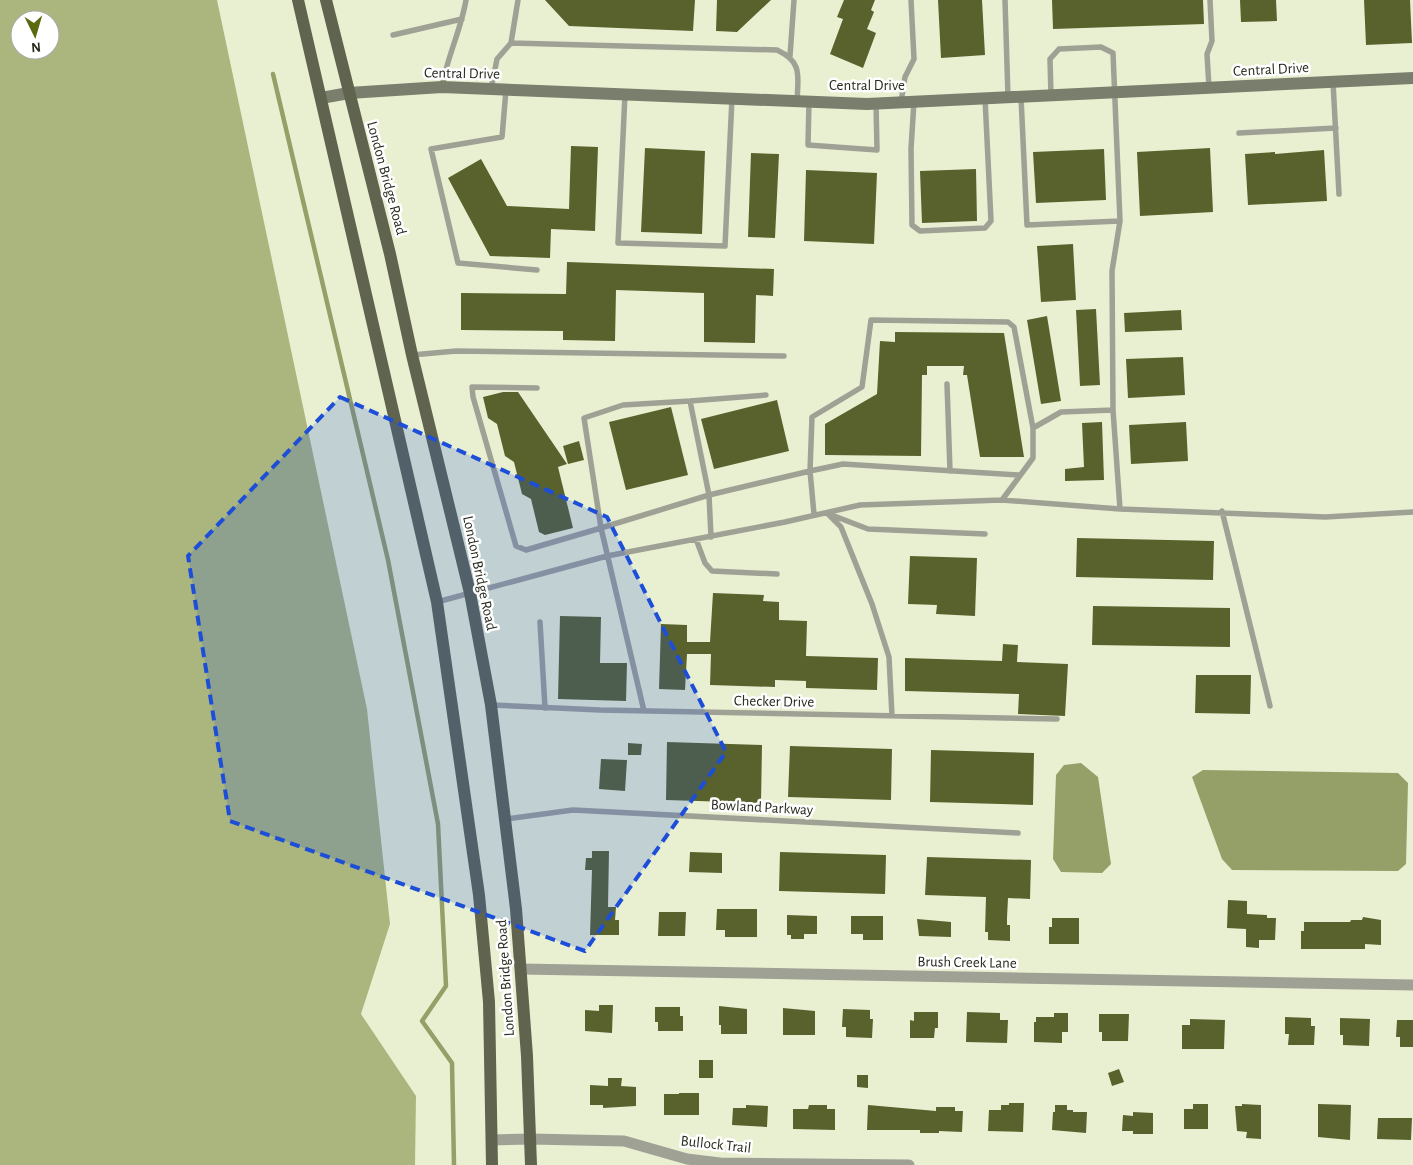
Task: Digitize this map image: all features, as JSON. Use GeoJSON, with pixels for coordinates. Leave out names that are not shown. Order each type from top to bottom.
{"type":"FeatureCollection","features":[{"type":"Feature","properties":{"kind":"main road","name":"London Bridge Road"},"geometry":{"type":"LineString","coordinates":[[298,0],[438,602],[479,895],[488,1002],[492,1165]]}},
{"type":"Feature","properties":{"kind":"main road","name":"London Bridge Road"},"geometry":{"type":"LineString","coordinates":[[326,0],[390,254],[412,355],[470,593],[491,705],[506,819],[521,968],[531,1165]]}},
{"type":"Feature","properties":{"kind":"street","name":"Central Drive"},"geometry":{"type":"LineString","coordinates":[[321,98],[348,93],[442,87],[876,103],[1413,78]]}},
{"type":"Feature","properties":{"kind":"street","name":"Brush Creek Lane"},"geometry":{"type":"LineString","coordinates":[[521,968],[1413,985]]}},
{"type":"Feature","properties":{"kind":"street","name":"Bullock Trail"},"geometry":{"type":"LineString","coordinates":[[492,1140],[531,1138],[624,1141],[687,1159],[720,1163],[909,1165]]}},
{"type":"Feature","properties":{"kind":"lane"},"geometry":{"type":"LineString","coordinates":[[442,87],[446,65],[462,20],[466,0]]}},
{"type":"Feature","properties":{"kind":"lane"},"geometry":{"type":"LineString","coordinates":[[491,89],[497,59],[511,43],[518,0]]}},
{"type":"Feature","properties":{"kind":"lane"},"geometry":{"type":"LineString","coordinates":[[794,0],[790,56],[798,70],[808,145],[877,150],[876,103]]}},
{"type":"Feature","properties":{"kind":"lane"},"geometry":{"type":"LineString","coordinates":[[901,102],[904,77],[914,59],[911,0]]}},
{"type":"Feature","properties":{"kind":"lane"},"geometry":{"type":"LineString","coordinates":[[1005,0],[1008,98]]}},
{"type":"Feature","properties":{"kind":"lane"},"geometry":{"type":"LineString","coordinates":[[1210,0],[1212,40],[1207,54],[1210,88]]}},
{"type":"Feature","properties":{"kind":"lane"},"geometry":{"type":"LineString","coordinates":[[393,35],[462,20]]}},
{"type":"Feature","properties":{"kind":"lane"},"geometry":{"type":"LineString","coordinates":[[511,43],[777,50],[790,56]]}},
{"type":"Feature","properties":{"kind":"lane"},"geometry":{"type":"LineString","coordinates":[[1051,96],[1050,59],[1059,50],[1101,47],[1113,53],[1120,221],[1112,271],[1113,410],[1120,509]]}},
{"type":"Feature","properties":{"kind":"lane"},"geometry":{"type":"LineString","coordinates":[[1333,82],[1339,194]]}},
{"type":"Feature","properties":{"kind":"lane"},"geometry":{"type":"LineString","coordinates":[[506,90],[502,137],[431,149],[458,264],[537,270]]}},
{"type":"Feature","properties":{"kind":"lane"},"geometry":{"type":"LineString","coordinates":[[625,94],[618,243],[725,246],[732,98]]}},
{"type":"Feature","properties":{"kind":"lane"},"geometry":{"type":"LineString","coordinates":[[1021,97],[1027,226],[1120,221]]}},
{"type":"Feature","properties":{"kind":"lane"},"geometry":{"type":"LineString","coordinates":[[914,102],[911,148],[912,225],[920,231],[985,228],[991,220],[985,98]]}},
{"type":"Feature","properties":{"kind":"lane"},"geometry":{"type":"LineString","coordinates":[[1240,133],[1336,128]]}},
{"type":"Feature","properties":{"kind":"lane"},"geometry":{"type":"LineString","coordinates":[[814,514],[810,471],[812,417],[862,387],[871,320],[1008,322],[1014,327],[1033,428],[1033,458],[1002,500]]}},
{"type":"Feature","properties":{"kind":"lane"},"geometry":{"type":"LineString","coordinates":[[412,355],[456,351],[784,356]]}},
{"type":"Feature","properties":{"kind":"lane"},"geometry":{"type":"LineString","coordinates":[[947,384],[950,471]]}},
{"type":"Feature","properties":{"kind":"lane"},"geometry":{"type":"LineString","coordinates":[[537,388],[472,386],[473,397],[516,546],[526,550],[709,496],[843,464],[1019,475]]}},
{"type":"Feature","properties":{"kind":"lane"},"geometry":{"type":"LineString","coordinates":[[644,711],[601,528],[584,418],[623,405],[766,394]]}},
{"type":"Feature","properties":{"kind":"lane"},"geometry":{"type":"LineString","coordinates":[[690,401],[709,496],[711,537]]}},
{"type":"Feature","properties":{"kind":"lane"},"geometry":{"type":"LineString","coordinates":[[1033,428],[1061,412],[1113,410]]}},
{"type":"Feature","properties":{"kind":"lane"},"geometry":{"type":"LineString","coordinates":[[438,602],[607,556],[711,537],[860,505],[1002,500],[1120,509],[1222,511],[1325,517],[1413,512]]}},
{"type":"Feature","properties":{"kind":"lane"},"geometry":{"type":"LineString","coordinates":[[1222,511],[1270,706]]}},
{"type":"Feature","properties":{"kind":"lane"},"geometry":{"type":"LineString","coordinates":[[827,513],[868,529],[985,534]]}},
{"type":"Feature","properties":{"kind":"lane"},"geometry":{"type":"LineString","coordinates":[[827,513],[841,528],[872,604],[889,657],[892,716]]}},
{"type":"Feature","properties":{"kind":"lane"},"geometry":{"type":"LineString","coordinates":[[696,539],[705,563],[712,571],[777,574]]}},
{"type":"Feature","properties":{"kind":"lane"},"geometry":{"type":"LineString","coordinates":[[540,622],[545,708]]}},
{"type":"Feature","properties":{"kind":"lane","name":"Checker Drive"},"geometry":{"type":"LineString","coordinates":[[491,705],[644,711],[1057,719]]}},
{"type":"Feature","properties":{"kind":"lane","name":"Bowland Parkway"},"geometry":{"type":"LineString","coordinates":[[506,819],[573,810],[1018,833]]}},
{"type":"Feature","properties":{"kind":"highlighted area"},"geometry":{"type":"Polygon","coordinates":[[[340,397],[607,517],[726,752],[585,951],[230,821],[188,556],[340,397]]]}},
{"type":"Feature","properties":{"kind":"shaded area"},"geometry":{"type":"Polygon","coordinates":[[[0,0],[217,0],[367,709],[390,924],[361,1014],[416,1096],[415,1165],[0,1165],[0,0]]]}},
{"type":"Feature","properties":{"kind":"shaded area"},"geometry":{"type":"Polygon","coordinates":[[[1081,763],[1098,777],[1111,864],[1102,873],[1061,872],[1053,859],[1056,775],[1064,765],[1081,763]]]}},
{"type":"Feature","properties":{"kind":"shaded area"},"geometry":{"type":"Polygon","coordinates":[[[1203,770],[1398,773],[1408,783],[1406,864],[1398,871],[1232,870],[1222,859],[1192,777],[1203,770]]]}},
{"type":"Feature","properties":{"kind":"building"},"geometry":{"type":"Polygon","coordinates":[[[545,0],[695,0],[693,31],[569,26],[545,0]]]}},
{"type":"Feature","properties":{"kind":"building"},"geometry":{"type":"Polygon","coordinates":[[[717,0],[771,0],[737,32],[716,31],[717,0]]]}},
{"type":"Feature","properties":{"kind":"building"},"geometry":{"type":"Polygon","coordinates":[[[844,0],[875,0],[871,10],[874,12],[867,29],[876,33],[863,68],[830,54],[843,19],[837,17],[844,0]]]}},
{"type":"Feature","properties":{"kind":"building"},"geometry":{"type":"Polygon","coordinates":[[[938,0],[982,0],[985,55],[941,58],[938,0]]]}},
{"type":"Feature","properties":{"kind":"building"},"geometry":{"type":"Polygon","coordinates":[[[1052,0],[1203,0],[1204,24],[1053,29],[1052,0]]]}},
{"type":"Feature","properties":{"kind":"building"},"geometry":{"type":"Polygon","coordinates":[[[1240,0],[1276,0],[1277,21],[1241,22],[1240,0]]]}},
{"type":"Feature","properties":{"kind":"building"},"geometry":{"type":"Polygon","coordinates":[[[1364,0],[1410,0],[1412,43],[1366,45],[1364,0]]]}},
{"type":"Feature","properties":{"kind":"building"},"geometry":{"type":"Polygon","coordinates":[[[571,146],[598,147],[595,231],[551,229],[550,258],[490,256],[448,178],[481,159],[507,206],[569,209],[571,146]]]}},
{"type":"Feature","properties":{"kind":"building"},"geometry":{"type":"Polygon","coordinates":[[[645,148],[705,151],[702,234],[641,232],[645,148]]]}},
{"type":"Feature","properties":{"kind":"building"},"geometry":{"type":"Polygon","coordinates":[[[1210,148],[1213,212],[1140,216],[1137,152],[1210,148]]]}},
{"type":"Feature","properties":{"kind":"building"},"geometry":{"type":"Polygon","coordinates":[[[1104,149],[1106,200],[1036,203],[1033,152],[1104,149]]]}},
{"type":"Feature","properties":{"kind":"building"},"geometry":{"type":"Polygon","coordinates":[[[1324,150],[1327,201],[1248,205],[1245,154],[1275,152],[1275,154],[1324,150]]]}},
{"type":"Feature","properties":{"kind":"building"},"geometry":{"type":"Polygon","coordinates":[[[751,153],[779,154],[775,238],[748,237],[751,153]]]}},
{"type":"Feature","properties":{"kind":"building"},"geometry":{"type":"Polygon","coordinates":[[[976,169],[977,221],[922,223],[920,171],[976,169]]]}},
{"type":"Feature","properties":{"kind":"building"},"geometry":{"type":"Polygon","coordinates":[[[806,170],[877,173],[874,244],[804,241],[806,170]]]}},
{"type":"Feature","properties":{"kind":"building"},"geometry":{"type":"Polygon","coordinates":[[[1073,244],[1076,300],[1041,302],[1037,246],[1073,244]]]}},
{"type":"Feature","properties":{"kind":"building"},"geometry":{"type":"Polygon","coordinates":[[[567,262],[774,269],[773,296],[756,295],[755,343],[704,342],[704,293],[616,290],[615,341],[563,340],[563,331],[461,330],[461,293],[566,294],[567,262]]]}},
{"type":"Feature","properties":{"kind":"building"},"geometry":{"type":"Polygon","coordinates":[[[1096,309],[1100,385],[1080,386],[1076,310],[1096,309]]]}},
{"type":"Feature","properties":{"kind":"building"},"geometry":{"type":"Polygon","coordinates":[[[1181,310],[1182,330],[1125,332],[1124,313],[1181,310]]]}},
{"type":"Feature","properties":{"kind":"building"},"geometry":{"type":"Polygon","coordinates":[[[1047,316],[1061,401],[1041,404],[1027,320],[1047,316]]]}},
{"type":"Feature","properties":{"kind":"building"},"geometry":{"type":"Polygon","coordinates":[[[895,332],[1004,333],[1024,457],[980,457],[967,375],[963,375],[964,366],[927,366],[927,375],[922,375],[921,456],[825,455],[825,424],[877,394],[880,341],[895,342],[895,332]]]}},
{"type":"Feature","properties":{"kind":"building"},"geometry":{"type":"Polygon","coordinates":[[[1183,357],[1185,395],[1128,398],[1126,359],[1183,357]]]}},
{"type":"Feature","properties":{"kind":"building"},"geometry":{"type":"Polygon","coordinates":[[[503,392],[518,392],[567,464],[558,467],[573,528],[545,535],[539,532],[531,499],[522,494],[514,462],[505,456],[497,424],[488,418],[483,397],[503,392]]]}},
{"type":"Feature","properties":{"kind":"building"},"geometry":{"type":"Polygon","coordinates":[[[777,400],[789,451],[714,469],[701,419],[777,400]]]}},
{"type":"Feature","properties":{"kind":"building"},"geometry":{"type":"Polygon","coordinates":[[[671,407],[688,475],[626,490],[609,422],[671,407]]]}},
{"type":"Feature","properties":{"kind":"building"},"geometry":{"type":"Polygon","coordinates":[[[1102,422],[1104,480],[1065,481],[1065,469],[1084,467],[1082,423],[1102,422]]]}},
{"type":"Feature","properties":{"kind":"building"},"geometry":{"type":"Polygon","coordinates":[[[1186,422],[1188,461],[1131,464],[1129,425],[1186,422]]]}},
{"type":"Feature","properties":{"kind":"building"},"geometry":{"type":"Polygon","coordinates":[[[579,441],[584,460],[568,464],[563,446],[579,441]]]}},
{"type":"Feature","properties":{"kind":"building"},"geometry":{"type":"Polygon","coordinates":[[[1077,538],[1214,541],[1213,580],[1076,577],[1077,538]]]}},
{"type":"Feature","properties":{"kind":"building"},"geometry":{"type":"Polygon","coordinates":[[[910,556],[977,558],[975,616],[936,614],[937,605],[908,604],[910,556]]]}},
{"type":"Feature","properties":{"kind":"building"},"geometry":{"type":"Polygon","coordinates":[[[713,593],[764,595],[763,601],[779,602],[779,620],[807,621],[806,656],[878,658],[877,690],[806,688],[806,681],[775,680],[775,687],[710,685],[711,654],[687,654],[685,690],[659,689],[661,624],[687,625],[687,642],[710,642],[713,593]]]}},
{"type":"Feature","properties":{"kind":"building"},"geometry":{"type":"Polygon","coordinates":[[[1093,606],[1230,608],[1230,647],[1092,645],[1093,606]]]}},
{"type":"Feature","properties":{"kind":"building"},"geometry":{"type":"Polygon","coordinates":[[[560,616],[601,617],[600,663],[627,663],[626,701],[558,699],[560,616]]]}},
{"type":"Feature","properties":{"kind":"building"},"geometry":{"type":"Polygon","coordinates":[[[1003,644],[1018,645],[1017,662],[1068,664],[1065,716],[1018,714],[1019,694],[905,691],[905,658],[1002,661],[1003,644]]]}},
{"type":"Feature","properties":{"kind":"building"},"geometry":{"type":"Polygon","coordinates":[[[1196,675],[1251,675],[1250,714],[1195,713],[1196,675]]]}},
{"type":"Feature","properties":{"kind":"building"},"geometry":{"type":"Polygon","coordinates":[[[667,742],[762,745],[761,803],[666,800],[667,742]]]}},
{"type":"Feature","properties":{"kind":"building"},"geometry":{"type":"Polygon","coordinates":[[[628,743],[642,744],[641,755],[628,755],[628,743]]]}},
{"type":"Feature","properties":{"kind":"building"},"geometry":{"type":"Polygon","coordinates":[[[790,746],[892,749],[891,800],[788,797],[790,746]]]}},
{"type":"Feature","properties":{"kind":"building"},"geometry":{"type":"Polygon","coordinates":[[[931,750],[1034,753],[1033,805],[930,802],[931,750]]]}},
{"type":"Feature","properties":{"kind":"building"},"geometry":{"type":"Polygon","coordinates":[[[601,759],[627,760],[625,791],[599,789],[601,759]]]}},
{"type":"Feature","properties":{"kind":"building"},"geometry":{"type":"Polygon","coordinates":[[[592,851],[609,851],[608,907],[616,907],[615,920],[619,920],[619,935],[590,935],[592,870],[585,870],[586,858],[592,858],[592,851]]]}},
{"type":"Feature","properties":{"kind":"building"},"geometry":{"type":"Polygon","coordinates":[[[690,852],[722,853],[722,873],[689,872],[690,852]]]}},
{"type":"Feature","properties":{"kind":"building"},"geometry":{"type":"Polygon","coordinates":[[[780,852],[886,855],[885,894],[779,891],[780,852]]]}},
{"type":"Feature","properties":{"kind":"building"},"geometry":{"type":"Polygon","coordinates":[[[927,857],[1031,860],[1030,899],[1008,898],[1007,925],[1010,925],[1010,941],[988,940],[988,932],[985,932],[986,897],[925,895],[927,857]]]}},
{"type":"Feature","properties":{"kind":"building"},"geometry":{"type":"Polygon","coordinates":[[[1228,900],[1247,901],[1247,914],[1267,915],[1267,918],[1276,918],[1275,940],[1259,940],[1259,948],[1246,947],[1246,929],[1227,928],[1228,900]]]}},
{"type":"Feature","properties":{"kind":"building"},"geometry":{"type":"Polygon","coordinates":[[[717,909],[757,909],[757,937],[725,937],[725,930],[716,930],[717,909]]]}},
{"type":"Feature","properties":{"kind":"building"},"geometry":{"type":"Polygon","coordinates":[[[659,912],[686,912],[685,936],[658,936],[659,912]]]}},
{"type":"Feature","properties":{"kind":"building"},"geometry":{"type":"Polygon","coordinates":[[[787,915],[817,916],[817,934],[804,934],[804,939],[791,939],[791,935],[787,935],[787,915]]]}},
{"type":"Feature","properties":{"kind":"building"},"geometry":{"type":"Polygon","coordinates":[[[851,916],[883,916],[883,940],[863,940],[863,934],[851,934],[851,916]]]}},
{"type":"Feature","properties":{"kind":"building"},"geometry":{"type":"Polygon","coordinates":[[[1363,917],[1381,920],[1381,945],[1365,944],[1365,949],[1301,949],[1301,931],[1304,931],[1304,922],[1350,922],[1351,920],[1362,920],[1363,917]]]}},
{"type":"Feature","properties":{"kind":"building"},"geometry":{"type":"Polygon","coordinates":[[[1052,918],[1079,918],[1079,944],[1049,944],[1049,927],[1052,927],[1052,918]]]}},
{"type":"Feature","properties":{"kind":"building"},"geometry":{"type":"Polygon","coordinates":[[[917,919],[951,922],[951,937],[919,936],[917,919]]]}},
{"type":"Feature","properties":{"kind":"building"},"geometry":{"type":"Polygon","coordinates":[[[599,1005],[613,1005],[612,1033],[585,1031],[585,1010],[599,1011],[599,1005]]]}},
{"type":"Feature","properties":{"kind":"building"},"geometry":{"type":"Polygon","coordinates":[[[719,1006],[747,1009],[747,1034],[721,1034],[719,1006]]]}},
{"type":"Feature","properties":{"kind":"building"},"geometry":{"type":"Polygon","coordinates":[[[655,1007],[680,1007],[680,1016],[683,1016],[683,1031],[658,1031],[658,1022],[655,1022],[655,1007]]]}},
{"type":"Feature","properties":{"kind":"building"},"geometry":{"type":"Polygon","coordinates":[[[783,1008],[815,1011],[815,1035],[783,1035],[783,1008]]]}},
{"type":"Feature","properties":{"kind":"building"},"geometry":{"type":"Polygon","coordinates":[[[843,1009],[870,1010],[870,1019],[873,1019],[872,1038],[846,1037],[846,1027],[842,1027],[843,1009]]]}},
{"type":"Feature","properties":{"kind":"building"},"geometry":{"type":"Polygon","coordinates":[[[914,1012],[938,1012],[938,1028],[935,1028],[934,1038],[910,1038],[910,1020],[914,1021],[914,1012]]]}},
{"type":"Feature","properties":{"kind":"building"},"geometry":{"type":"Polygon","coordinates":[[[967,1012],[1000,1013],[1000,1020],[1008,1020],[1007,1043],[966,1042],[967,1012]]]}},
{"type":"Feature","properties":{"kind":"building"},"geometry":{"type":"Polygon","coordinates":[[[1054,1013],[1068,1013],[1068,1032],[1062,1032],[1062,1043],[1034,1042],[1034,1022],[1036,1022],[1036,1017],[1054,1017],[1054,1013]]]}},
{"type":"Feature","properties":{"kind":"building"},"geometry":{"type":"Polygon","coordinates":[[[1099,1014],[1129,1014],[1128,1041],[1102,1041],[1102,1032],[1099,1032],[1099,1014]]]}},
{"type":"Feature","properties":{"kind":"building"},"geometry":{"type":"Polygon","coordinates":[[[1285,1017],[1311,1018],[1311,1026],[1315,1026],[1314,1045],[1288,1045],[1289,1034],[1285,1034],[1285,1017]]]}},
{"type":"Feature","properties":{"kind":"building"},"geometry":{"type":"Polygon","coordinates":[[[1340,1018],[1370,1019],[1369,1046],[1343,1045],[1343,1035],[1340,1035],[1340,1018]]]}},
{"type":"Feature","properties":{"kind":"building"},"geometry":{"type":"Polygon","coordinates":[[[1190,1019],[1225,1020],[1224,1049],[1182,1049],[1182,1025],[1190,1025],[1190,1019]]]}},
{"type":"Feature","properties":{"kind":"building"},"geometry":{"type":"Polygon","coordinates":[[[1397,1020],[1413,1020],[1413,1047],[1400,1047],[1400,1037],[1396,1037],[1397,1020]]]}},
{"type":"Feature","properties":{"kind":"building"},"geometry":{"type":"Polygon","coordinates":[[[699,1060],[713,1060],[713,1078],[699,1078],[699,1060]]]}},
{"type":"Feature","properties":{"kind":"building"},"geometry":{"type":"Polygon","coordinates":[[[1119,1069],[1124,1082],[1112,1086],[1108,1073],[1119,1069]]]}},
{"type":"Feature","properties":{"kind":"building"},"geometry":{"type":"Polygon","coordinates":[[[857,1075],[868,1075],[868,1088],[857,1087],[857,1075]]]}},
{"type":"Feature","properties":{"kind":"building"},"geometry":{"type":"Polygon","coordinates":[[[608,1078],[622,1078],[621,1086],[636,1087],[636,1106],[603,1108],[603,1105],[590,1105],[590,1085],[608,1086],[608,1078]]]}},
{"type":"Feature","properties":{"kind":"building"},"geometry":{"type":"Polygon","coordinates":[[[699,1093],[699,1115],[664,1115],[664,1094],[699,1093]]]}},
{"type":"Feature","properties":{"kind":"building"},"geometry":{"type":"Polygon","coordinates":[[[1009,1103],[1024,1103],[1023,1132],[988,1131],[989,1110],[1001,1110],[1001,1105],[1009,1105],[1009,1103]]]}},
{"type":"Feature","properties":{"kind":"building"},"geometry":{"type":"Polygon","coordinates":[[[1193,1104],[1208,1104],[1208,1129],[1184,1129],[1184,1109],[1193,1109],[1193,1104]]]}},
{"type":"Feature","properties":{"kind":"building"},"geometry":{"type":"Polygon","coordinates":[[[1242,1104],[1261,1105],[1261,1139],[1246,1138],[1247,1132],[1237,1131],[1235,1106],[1242,1106],[1242,1104]]]}},
{"type":"Feature","properties":{"kind":"building"},"geometry":{"type":"Polygon","coordinates":[[[1318,1104],[1351,1105],[1350,1140],[1318,1137],[1318,1104]]]}},
{"type":"Feature","properties":{"kind":"building"},"geometry":{"type":"Polygon","coordinates":[[[746,1105],[768,1106],[767,1127],[732,1125],[733,1108],[746,1108],[746,1105]]]}},
{"type":"Feature","properties":{"kind":"building"},"geometry":{"type":"Polygon","coordinates":[[[809,1105],[827,1105],[827,1109],[835,1109],[835,1130],[793,1129],[793,1109],[808,1109],[809,1105]]]}},
{"type":"Feature","properties":{"kind":"building"},"geometry":{"type":"Polygon","coordinates":[[[868,1105],[936,1111],[936,1107],[955,1107],[955,1111],[963,1111],[962,1132],[939,1131],[939,1133],[920,1133],[920,1130],[867,1130],[868,1105]]]}},
{"type":"Feature","properties":{"kind":"building"},"geometry":{"type":"Polygon","coordinates":[[[1055,1105],[1067,1105],[1067,1110],[1073,1110],[1073,1112],[1087,1112],[1086,1133],[1052,1130],[1055,1105]]]}},
{"type":"Feature","properties":{"kind":"building"},"geometry":{"type":"Polygon","coordinates":[[[1133,1112],[1153,1113],[1153,1134],[1133,1134],[1133,1131],[1122,1131],[1123,1115],[1133,1116],[1133,1112]]]}},
{"type":"Feature","properties":{"kind":"building"},"geometry":{"type":"Polygon","coordinates":[[[1378,1118],[1412,1118],[1411,1140],[1377,1139],[1378,1118]]]}},
{"type":"Feature","properties":{"kind":"waterway"},"geometry":{"type":"LineString","coordinates":[[273,74],[388,560],[438,824],[446,986],[422,1021],[452,1063],[454,1165]]}}]}
